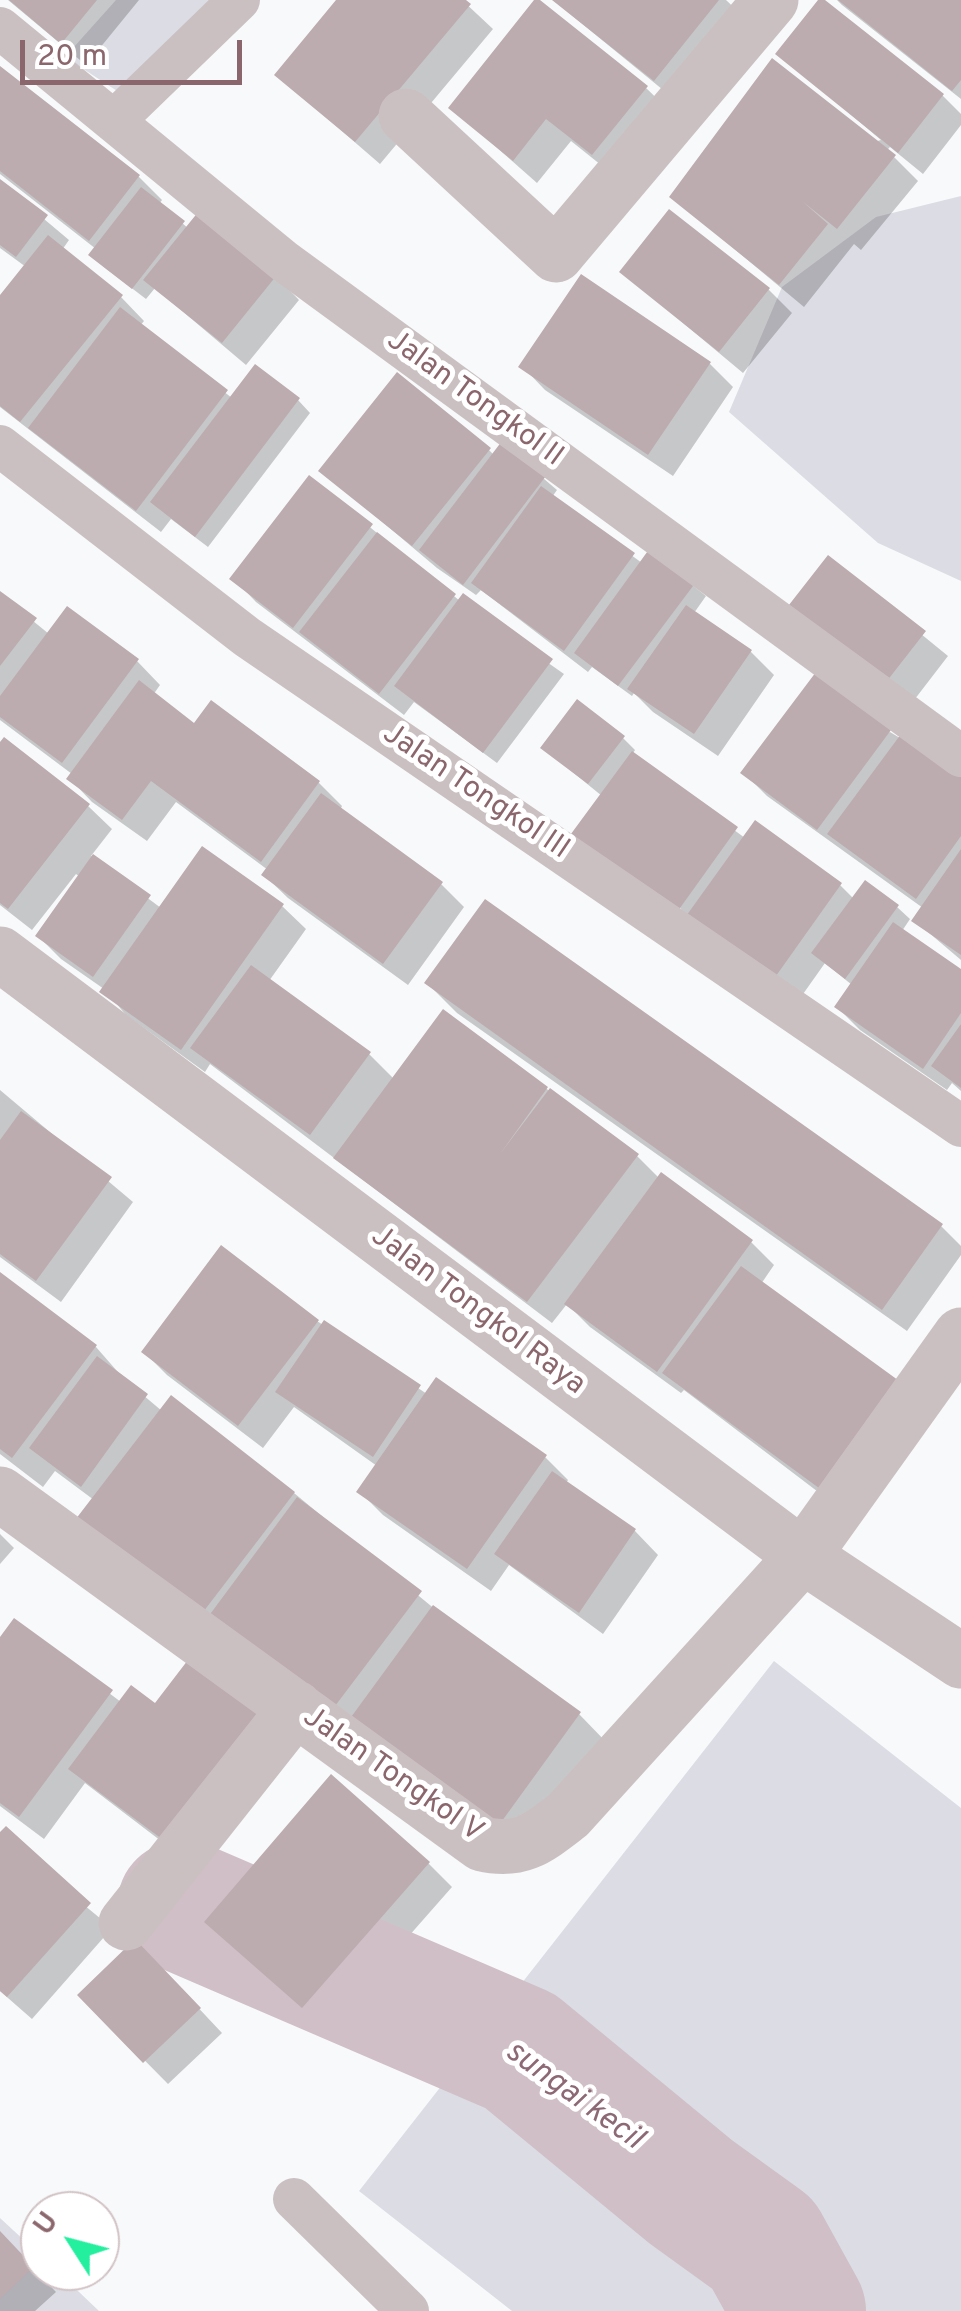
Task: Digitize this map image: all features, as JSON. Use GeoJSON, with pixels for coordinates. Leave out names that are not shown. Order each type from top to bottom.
{"type":"FeatureCollection","features":[{"type":"Feature","properties":{"kind":"street"},"geometry":{"type":"LineString","coordinates":[[406,116],[556,254],[772,0]]}},
{"type":"Feature","properties":{"kind":"street","name":"Jalan Tongkol Raya"},"geometry":{"type":"LineString","coordinates":[[0,954],[803,1556],[961,1660]]}},
{"type":"Feature","properties":{"kind":"street","name":"Jalan Tongkol V"},"geometry":{"type":"LineString","coordinates":[[19,1507],[482,1844],[507,1850],[538,1838],[568,1815],[803,1556],[961,1336]]}},
{"type":"Feature","properties":{"kind":"street"},"geometry":{"type":"LineString","coordinates":[[126,1923],[296,1708]]}},
{"type":"Feature","properties":{"kind":"lane"},"geometry":{"type":"LineString","coordinates":[[115,120],[240,0]]}},
{"type":"Feature","properties":{"kind":"lane","name":"Jalan Tongkol II"},"geometry":{"type":"LineString","coordinates":[[0,28],[284,261],[961,756]]}},
{"type":"Feature","properties":{"kind":"lane","name":"Jalan Tongkol III"},"geometry":{"type":"LineString","coordinates":[[0,446],[248,637],[961,1126]]}},
{"type":"Feature","properties":{"kind":"lane"},"geometry":{"type":"LineString","coordinates":[[294,2198],[386,2304]]}},
{"type":"Feature","properties":{"kind":"shaded area"},"geometry":{"type":"Polygon","coordinates":[[[116,0],[227,0],[134,102],[65,57],[116,0]]]}},
{"type":"Feature","properties":{"kind":"shaded area"},"geometry":{"type":"Polygon","coordinates":[[[961,196],[961,581],[878,543],[729,412],[782,287],[876,217],[961,196]]]}},
{"type":"Feature","properties":{"kind":"shaded area"},"geometry":{"type":"Polygon","coordinates":[[[774,1661],[961,1808],[961,2311],[512,2311],[359,2191],[774,1661]]]}},
{"type":"Feature","properties":{"kind":"shaded area"},"geometry":{"type":"Polygon","coordinates":[[[0,2218],[20,2236],[20,2291],[78,2291],[99,2311],[0,2311],[0,2218]]]}},
{"type":"Feature","properties":{"kind":"building"},"geometry":{"type":"Polygon","coordinates":[[[9,0],[97,0],[61,44],[9,0]]]}},
{"type":"Feature","properties":{"kind":"building"},"geometry":{"type":"Polygon","coordinates":[[[336,0],[466,0],[471,4],[355,142],[274,75],[336,0]]]}},
{"type":"Feature","properties":{"kind":"building"},"geometry":{"type":"Polygon","coordinates":[[[534,0],[540,0],[648,86],[592,155],[546,119],[513,161],[448,108],[534,0]]]}},
{"type":"Feature","properties":{"kind":"building"},"geometry":{"type":"Polygon","coordinates":[[[552,0],[719,0],[654,81],[552,0]]]}},
{"type":"Feature","properties":{"kind":"building"},"geometry":{"type":"Polygon","coordinates":[[[818,0],[825,0],[944,94],[898,153],[775,54],[818,0]]]}},
{"type":"Feature","properties":{"kind":"building"},"geometry":{"type":"Polygon","coordinates":[[[838,0],[961,0],[961,80],[952,91],[838,0]]]}},
{"type":"Feature","properties":{"kind":"building"},"geometry":{"type":"Polygon","coordinates":[[[772,58],[896,155],[837,229],[802,201],[828,224],[779,285],[669,197],[772,58]]]}},
{"type":"Feature","properties":{"kind":"building"},"geometry":{"type":"Polygon","coordinates":[[[0,66],[140,175],[89,241],[0,171],[0,66]]]}},
{"type":"Feature","properties":{"kind":"building"},"geometry":{"type":"Polygon","coordinates":[[[0,179],[48,215],[16,257],[0,245],[0,179]]]}},
{"type":"Feature","properties":{"kind":"building"},"geometry":{"type":"Polygon","coordinates":[[[141,187],[185,221],[132,289],[88,255],[141,187]]]}},
{"type":"Feature","properties":{"kind":"building"},"geometry":{"type":"Polygon","coordinates":[[[669,209],[770,288],[719,352],[619,272],[669,209]]]}},
{"type":"Feature","properties":{"kind":"building"},"geometry":{"type":"Polygon","coordinates":[[[199,211],[277,275],[222,343],[143,280],[199,211]]]}},
{"type":"Feature","properties":{"kind":"building"},"geometry":{"type":"Polygon","coordinates":[[[48,235],[123,295],[20,422],[0,406],[0,295],[48,235]]]}},
{"type":"Feature","properties":{"kind":"building"},"geometry":{"type":"Polygon","coordinates":[[[581,274],[711,362],[648,455],[518,367],[581,274]]]}},
{"type":"Feature","properties":{"kind":"building"},"geometry":{"type":"Polygon","coordinates":[[[120,307],[228,390],[136,511],[28,428],[120,307]]]}},
{"type":"Feature","properties":{"kind":"building"},"geometry":{"type":"Polygon","coordinates":[[[255,364],[300,398],[195,537],[150,502],[255,364]]]}},
{"type":"Feature","properties":{"kind":"building"},"geometry":{"type":"Polygon","coordinates":[[[397,372],[491,448],[412,546],[318,471],[397,372]]]}},
{"type":"Feature","properties":{"kind":"building"},"geometry":{"type":"Polygon","coordinates":[[[502,441],[546,476],[463,585],[419,550],[502,441]]]}},
{"type":"Feature","properties":{"kind":"building"},"geometry":{"type":"Polygon","coordinates":[[[309,475],[373,524],[293,628],[229,579],[309,475]]]}},
{"type":"Feature","properties":{"kind":"building"},"geometry":{"type":"Polygon","coordinates":[[[541,486],[635,553],[564,651],[471,583],[541,486]]]}},
{"type":"Feature","properties":{"kind":"building"},"geometry":{"type":"Polygon","coordinates":[[[377,532],[456,594],[379,694],[299,632],[377,532]]]}},
{"type":"Feature","properties":{"kind":"building"},"geometry":{"type":"Polygon","coordinates":[[[650,548],[696,582],[618,686],[574,653],[650,548]]]}},
{"type":"Feature","properties":{"kind":"building"},"geometry":{"type":"Polygon","coordinates":[[[828,555],[926,631],[883,686],[785,610],[828,555]]]}},
{"type":"Feature","properties":{"kind":"building"},"geometry":{"type":"Polygon","coordinates":[[[0,591],[37,618],[0,666],[0,591]]]}},
{"type":"Feature","properties":{"kind":"building"},"geometry":{"type":"Polygon","coordinates":[[[463,593],[553,659],[483,753],[394,686],[463,593]]]}},
{"type":"Feature","properties":{"kind":"building"},"geometry":{"type":"Polygon","coordinates":[[[686,605],[752,650],[694,734],[627,689],[686,605]]]}},
{"type":"Feature","properties":{"kind":"building"},"geometry":{"type":"Polygon","coordinates":[[[67,606],[139,659],[62,763],[0,717],[0,696],[67,606]]]}},
{"type":"Feature","properties":{"kind":"building"},"geometry":{"type":"Polygon","coordinates":[[[816,672],[891,730],[817,830],[740,773],[816,672]]]}},
{"type":"Feature","properties":{"kind":"building"},"geometry":{"type":"Polygon","coordinates":[[[139,680],[194,723],[211,700],[320,781],[261,862],[151,781],[122,820],[66,779],[139,680]]]}},
{"type":"Feature","properties":{"kind":"building"},"geometry":{"type":"Polygon","coordinates":[[[577,699],[625,736],[588,784],[540,748],[577,699]]]}},
{"type":"Feature","properties":{"kind":"building"},"geometry":{"type":"Polygon","coordinates":[[[904,730],[961,772],[961,836],[916,899],[827,834],[904,730]]]}},
{"type":"Feature","properties":{"kind":"building"},"geometry":{"type":"Polygon","coordinates":[[[4,737],[90,804],[8,909],[0,903],[0,742],[4,737]]]}},
{"type":"Feature","properties":{"kind":"building"},"geometry":{"type":"Polygon","coordinates":[[[632,751],[738,827],[675,915],[568,838],[632,751]]]}},
{"type":"Feature","properties":{"kind":"building"},"geometry":{"type":"Polygon","coordinates":[[[321,793],[443,882],[383,964],[261,875],[321,793]]]}},
{"type":"Feature","properties":{"kind":"building"},"geometry":{"type":"Polygon","coordinates":[[[755,820],[842,883],[771,983],[684,919],[755,820]]]}},
{"type":"Feature","properties":{"kind":"building"},"geometry":{"type":"Polygon","coordinates":[[[202,846],[284,904],[181,1050],[99,992],[202,846]]]}},
{"type":"Feature","properties":{"kind":"building"},"geometry":{"type":"Polygon","coordinates":[[[961,849],[961,955],[911,921],[961,849]]]}},
{"type":"Feature","properties":{"kind":"building"},"geometry":{"type":"Polygon","coordinates":[[[93,854],[151,895],[93,977],[35,936],[93,854]]]}},
{"type":"Feature","properties":{"kind":"building"},"geometry":{"type":"Polygon","coordinates":[[[865,880],[899,905],[845,979],[811,953],[865,880]]]}},
{"type":"Feature","properties":{"kind":"building"},"geometry":{"type":"Polygon","coordinates":[[[485,899],[943,1224],[882,1310],[424,983],[485,899]]]}},
{"type":"Feature","properties":{"kind":"building"},"geometry":{"type":"Polygon","coordinates":[[[893,922],[961,969],[961,1013],[923,1069],[834,1007],[893,922]]]}},
{"type":"Feature","properties":{"kind":"building"},"geometry":{"type":"Polygon","coordinates":[[[251,965],[371,1052],[310,1135],[190,1048],[251,965]]]}},
{"type":"Feature","properties":{"kind":"building"},"geometry":{"type":"Polygon","coordinates":[[[443,1009],[548,1087],[500,1154],[550,1088],[639,1154],[527,1302],[333,1158],[443,1009]]]}},
{"type":"Feature","properties":{"kind":"building"},"geometry":{"type":"Polygon","coordinates":[[[961,1024],[961,1088],[931,1066],[961,1024]]]}},
{"type":"Feature","properties":{"kind":"building"},"geometry":{"type":"Polygon","coordinates":[[[21,1111],[112,1177],[36,1281],[0,1254],[0,1140],[21,1111]]]}},
{"type":"Feature","properties":{"kind":"building"},"geometry":{"type":"Polygon","coordinates":[[[661,1172],[753,1240],[657,1372],[564,1304],[661,1172]]]}},
{"type":"Feature","properties":{"kind":"building"},"geometry":{"type":"Polygon","coordinates":[[[221,1245],[319,1320],[238,1426],[141,1352],[221,1245]]]}},
{"type":"Feature","properties":{"kind":"building"},"geometry":{"type":"Polygon","coordinates":[[[741,1266],[902,1383],[823,1491],[662,1373],[741,1266]]]}},
{"type":"Feature","properties":{"kind":"building"},"geometry":{"type":"Polygon","coordinates":[[[0,1272],[97,1345],[12,1458],[0,1449],[0,1272]]]}},
{"type":"Feature","properties":{"kind":"building"},"geometry":{"type":"Polygon","coordinates":[[[324,1320],[421,1385],[373,1457],[275,1392],[324,1320]]]}},
{"type":"Feature","properties":{"kind":"building"},"geometry":{"type":"Polygon","coordinates":[[[97,1356],[148,1394],[81,1487],[29,1448],[97,1356]]]}},
{"type":"Feature","properties":{"kind":"building"},"geometry":{"type":"Polygon","coordinates":[[[436,1377],[547,1455],[467,1569],[356,1492],[436,1377]]]}},
{"type":"Feature","properties":{"kind":"building"},"geometry":{"type":"Polygon","coordinates":[[[171,1395],[295,1492],[197,1620],[72,1524],[171,1395]]]}},
{"type":"Feature","properties":{"kind":"building"},"geometry":{"type":"Polygon","coordinates":[[[552,1471],[636,1529],[579,1613],[494,1554],[552,1471]]]}},
{"type":"Feature","properties":{"kind":"building"},"geometry":{"type":"Polygon","coordinates":[[[297,1497],[422,1591],[329,1714],[205,1621],[297,1497]]]}},
{"type":"Feature","properties":{"kind":"building"},"geometry":{"type":"Polygon","coordinates":[[[433,1605],[581,1712],[494,1832],[346,1724],[433,1605]]]}},
{"type":"Feature","properties":{"kind":"building"},"geometry":{"type":"Polygon","coordinates":[[[14,1618],[113,1690],[19,1817],[0,1803],[0,1637],[14,1618]]]}},
{"type":"Feature","properties":{"kind":"building"},"geometry":{"type":"Polygon","coordinates":[[[191,1656],[272,1715],[174,1848],[68,1769],[131,1685],[155,1703],[191,1656]]]}},
{"type":"Feature","properties":{"kind":"building"},"geometry":{"type":"Polygon","coordinates":[[[331,1774],[430,1862],[302,2008],[204,1922],[331,1774]]]}},
{"type":"Feature","properties":{"kind":"building"},"geometry":{"type":"Polygon","coordinates":[[[6,1826],[91,1903],[7,1997],[0,1991],[0,1832],[6,1826]]]}},
{"type":"Feature","properties":{"kind":"building"},"geometry":{"type":"Polygon","coordinates":[[[135,1939],[201,2008],[143,2063],[77,1995],[135,1939]]]}},
{"type":"Feature","properties":{"kind":"building"},"geometry":{"type":"Polygon","coordinates":[[[0,2231],[20,2252],[20,2280],[0,2299],[0,2231]]]}},
{"type":"Feature","properties":{"kind":"waterway","name":"sungai kecil"},"geometry":{"type":"LineString","coordinates":[[183,1906],[520,2051],[691,2192],[763,2244],[800,2311]]}}]}
